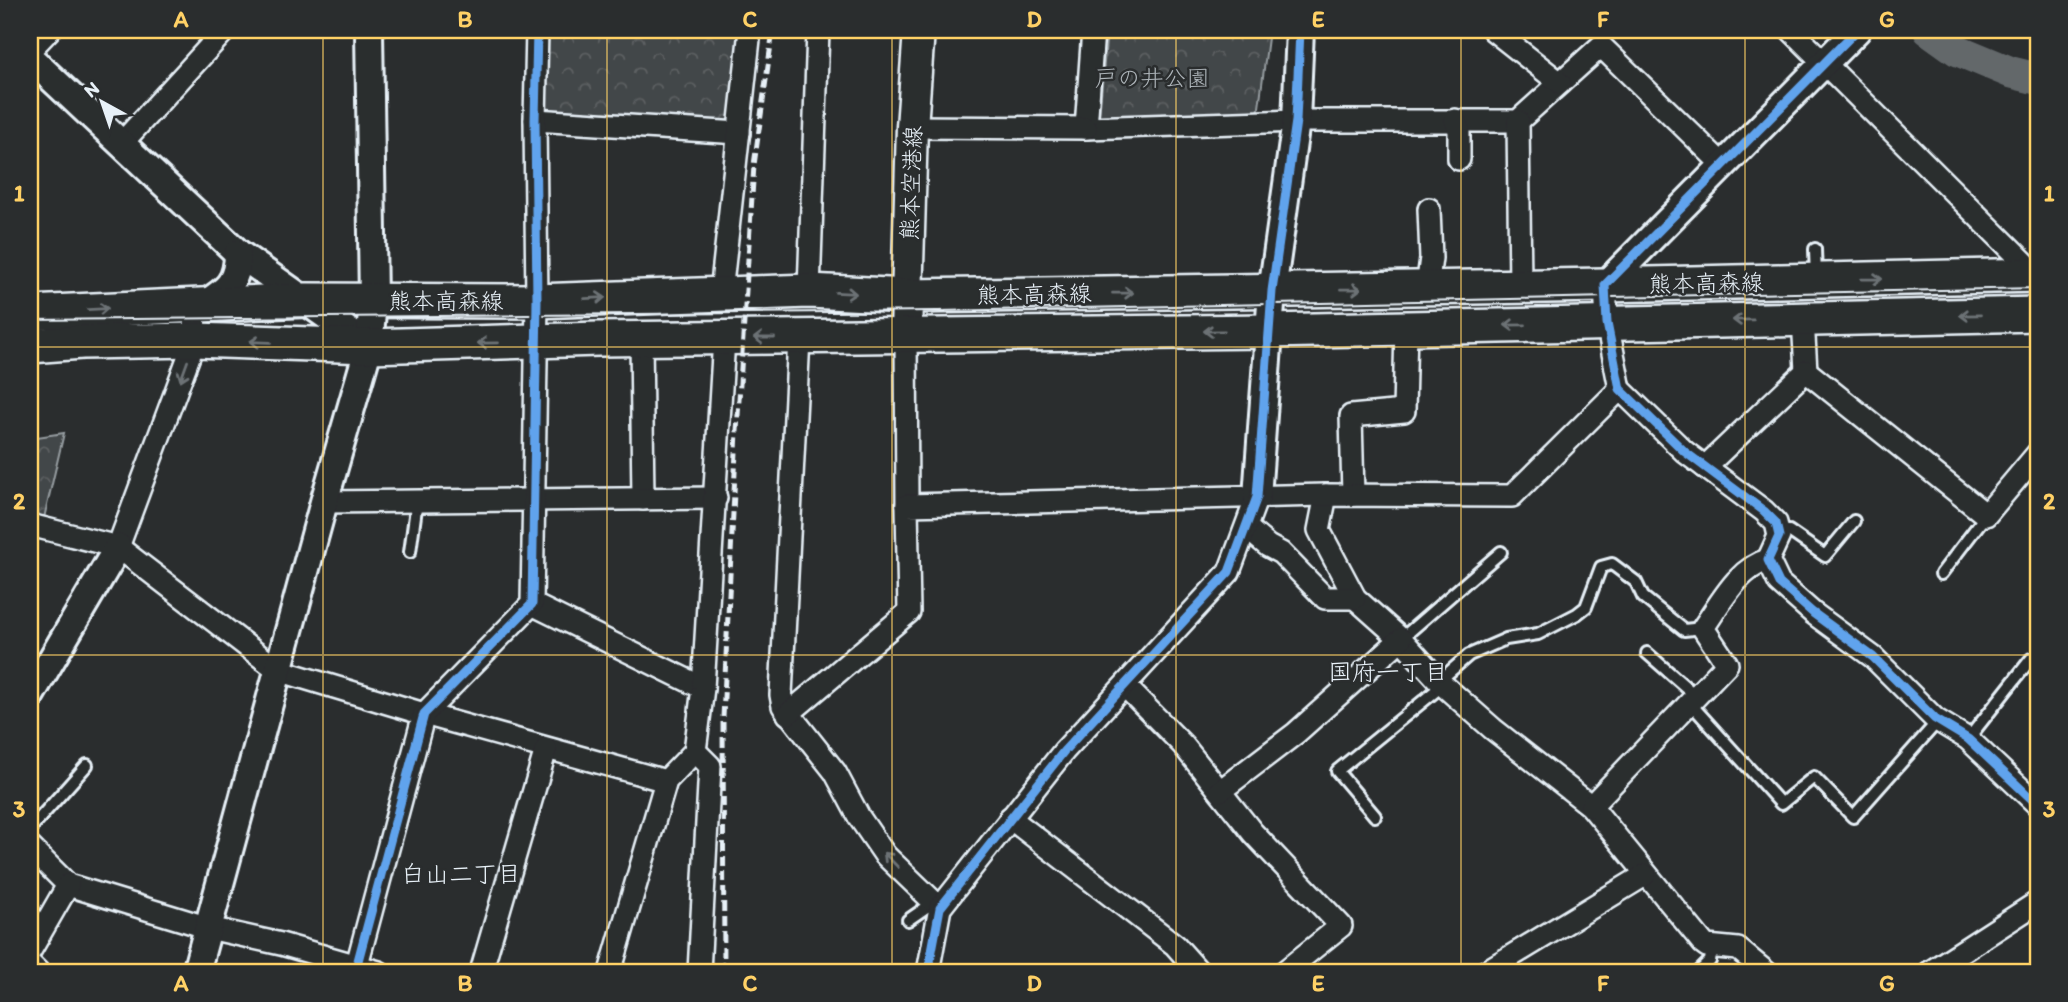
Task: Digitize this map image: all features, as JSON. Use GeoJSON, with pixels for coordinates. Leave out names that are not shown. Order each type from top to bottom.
{"type":"FeatureCollection","features":[{"type":"Feature","properties":{"kind":"main road","name":"熊本空港線"},"geometry":{"type":"LineString","coordinates":[[906,336],[912,127],[919,30]]}},
{"type":"Feature","properties":{"kind":"main road","name":"熊本高森線"},"geometry":{"type":"LineString","coordinates":[[30,313],[306,300],[537,301],[809,291],[908,296],[1605,285],[1815,265],[2038,275]]}},
{"type":"Feature","properties":{"kind":"main road","name":"熊本高森線"},"geometry":{"type":"LineString","coordinates":[[30,346],[82,342],[195,340],[369,346],[641,339],[1269,331],[2038,314]]}},
{"type":"Feature","properties":{"kind":"street"},"geometry":{"type":"LineString","coordinates":[[30,50],[49,30]]}},
{"type":"Feature","properties":{"kind":"street"},"geometry":{"type":"LineString","coordinates":[[121,144],[225,30]]}},
{"type":"Feature","properties":{"kind":"street"},"geometry":{"type":"LineString","coordinates":[[196,972],[369,346],[373,301],[369,30]]}},
{"type":"Feature","properties":{"kind":"street"},"geometry":{"type":"LineString","coordinates":[[356,969],[424,714],[533,604],[537,30]]}},
{"type":"Feature","properties":{"kind":"street"},"geometry":{"type":"LineString","coordinates":[[721,293],[750,30]]}},
{"type":"Feature","properties":{"kind":"street"},"geometry":{"type":"LineString","coordinates":[[809,291],[818,30]]}},
{"type":"Feature","properties":{"kind":"street"},"geometry":{"type":"LineString","coordinates":[[1086,128],[1093,30]]}},
{"type":"Feature","properties":{"kind":"street"},"geometry":{"type":"LineString","coordinates":[[928,972],[937,905],[1064,751],[1126,687],[1229,572],[1247,528],[1257,497],[1272,290],[1296,121],[1300,30]]}},
{"type":"Feature","properties":{"kind":"street"},"geometry":{"type":"LineString","coordinates":[[1493,30],[1560,83]]}},
{"type":"Feature","properties":{"kind":"street"},"geometry":{"type":"LineString","coordinates":[[1791,30],[2038,275]]}},
{"type":"Feature","properties":{"kind":"street"},"geometry":{"type":"LineString","coordinates":[[1768,560],[1779,536],[1776,523],[1685,452],[1620,388],[1607,323],[1605,285],[1857,30]]}},
{"type":"Feature","properties":{"kind":"street"},"geometry":{"type":"LineString","coordinates":[[912,127],[1086,128],[1296,121],[1518,121],[1601,46],[1722,164]]}},
{"type":"Feature","properties":{"kind":"street"},"geometry":{"type":"LineString","coordinates":[[30,58],[238,253],[369,346]]}},
{"type":"Feature","properties":{"kind":"street"},"geometry":{"type":"LineString","coordinates":[[535,120],[738,133]]}},
{"type":"Feature","properties":{"kind":"street"},"geometry":{"type":"LineString","coordinates":[[1455,120],[1459,130],[1459,159]]}},
{"type":"Feature","properties":{"kind":"street"},"geometry":{"type":"LineString","coordinates":[[1518,121],[1520,285]]}},
{"type":"Feature","properties":{"kind":"street"},"geometry":{"type":"LineString","coordinates":[[1427,288],[1431,258],[1429,209]]}},
{"type":"Feature","properties":{"kind":"street"},"geometry":{"type":"LineString","coordinates":[[30,696],[118,547],[195,340],[200,304],[232,284],[238,269],[238,253]]}},
{"type":"Feature","properties":{"kind":"street"},"geometry":{"type":"LineString","coordinates":[[1803,319],[1806,371],[1986,515],[2037,458]]}},
{"type":"Feature","properties":{"kind":"street"},"geometry":{"type":"LineString","coordinates":[[1353,495],[1351,416],[1404,411],[1406,327]]}},
{"type":"Feature","properties":{"kind":"street"},"geometry":{"type":"LineString","coordinates":[[788,714],[909,612],[906,336]]}},
{"type":"Feature","properties":{"kind":"street"},"geometry":{"type":"LineString","coordinates":[[610,972],[666,781],[695,751],[703,688],[724,338]]}},
{"type":"Feature","properties":{"kind":"street"},"geometry":{"type":"LineString","coordinates":[[799,338],[781,695],[788,714],[835,772],[859,817],[885,855],[937,905]]}},
{"type":"Feature","properties":{"kind":"street"},"geometry":{"type":"LineString","coordinates":[[641,339],[643,499]]}},
{"type":"Feature","properties":{"kind":"street"},"geometry":{"type":"LineString","coordinates":[[1705,467],[1806,371]]}},
{"type":"Feature","properties":{"kind":"street"},"geometry":{"type":"LineString","coordinates":[[907,505],[1325,495],[1512,496],[1620,388]]}},
{"type":"Feature","properties":{"kind":"street"},"geometry":{"type":"LineString","coordinates":[[1325,495],[1319,530],[1355,598],[1401,639],[1441,683],[1493,729],[1591,806],[1703,943],[1712,947],[1738,949],[1766,972]]}},
{"type":"Feature","properties":{"kind":"street"},"geometry":{"type":"LineString","coordinates":[[324,502],[716,498]]}},
{"type":"Feature","properties":{"kind":"street"},"geometry":{"type":"LineString","coordinates":[[30,524],[118,547],[278,670],[546,749],[666,781]]}},
{"type":"Feature","properties":{"kind":"street"},"geometry":{"type":"LineString","coordinates":[[1247,528],[1268,551],[1282,553],[1325,598],[1355,598]]}},
{"type":"Feature","properties":{"kind":"street"},"geometry":{"type":"LineString","coordinates":[[1591,806],[1727,664],[1703,628],[1745,571],[1756,563],[1768,560]]}},
{"type":"Feature","properties":{"kind":"street"},"geometry":{"type":"LineString","coordinates":[[1768,560],[1779,583],[1813,613],[1873,657],[1938,721],[1968,739],[2038,805]]}},
{"type":"Feature","properties":{"kind":"street"},"geometry":{"type":"LineString","coordinates":[[533,604],[703,688]]}},
{"type":"Feature","properties":{"kind":"street"},"geometry":{"type":"LineString","coordinates":[[1220,791],[1296,733],[1401,639]]}},
{"type":"Feature","properties":{"kind":"street"},"geometry":{"type":"LineString","coordinates":[[1126,687],[1183,746],[1262,842],[1341,926],[1284,972]]}},
{"type":"Feature","properties":{"kind":"street"},"geometry":{"type":"LineString","coordinates":[[481,972],[546,749]]}},
{"type":"Feature","properties":{"kind":"street"},"geometry":{"type":"LineString","coordinates":[[695,751],[710,766],[699,972]]}},
{"type":"Feature","properties":{"kind":"street"},"geometry":{"type":"LineString","coordinates":[[1010,818],[1175,945],[1199,972]]}},
{"type":"Feature","properties":{"kind":"street"},"geometry":{"type":"LineString","coordinates":[[30,847],[68,885],[209,928],[281,944],[356,969],[379,972]]}},
{"type":"Feature","properties":{"kind":"street"},"geometry":{"type":"LineString","coordinates":[[1485,972],[1645,875]]}},
{"type":"Feature","properties":{"kind":"street"},"geometry":{"type":"LineString","coordinates":[[30,951],[68,885]]}},
{"type":"Feature","properties":{"kind":"street"},"geometry":{"type":"LineString","coordinates":[[1930,972],[2038,902]]}},
{"type":"Feature","properties":{"kind":"street"},"geometry":{"type":"LineString","coordinates":[[30,964],[38,972]]}},
{"type":"Feature","properties":{"kind":"lane"},"geometry":{"type":"LineString","coordinates":[[410,552],[417,501]]}},
{"type":"Feature","properties":{"kind":"lane"},"geometry":{"type":"LineString","coordinates":[[1941,574],[1986,515]]}},
{"type":"Feature","properties":{"kind":"lane"},"geometry":{"type":"LineString","coordinates":[[1778,531],[1789,531],[1825,556],[1854,521]]}},
{"type":"Feature","properties":{"kind":"lane"},"geometry":{"type":"LineString","coordinates":[[1401,639],[1501,552]]}},
{"type":"Feature","properties":{"kind":"lane"},"geometry":{"type":"LineString","coordinates":[[1375,816],[1336,771],[1441,683],[1469,655],[1506,639],[1538,634],[1577,614],[1586,607],[1601,567],[1612,564],[1636,582],[1643,597],[1684,630],[1703,628]]}},
{"type":"Feature","properties":{"kind":"lane"},"geometry":{"type":"LineString","coordinates":[[1647,653],[1693,699],[1781,804],[1814,777],[1853,817],[1938,721]]}},
{"type":"Feature","properties":{"kind":"lane"},"geometry":{"type":"LineString","coordinates":[[1968,739],[2031,659],[2038,666]]}},
{"type":"Feature","properties":{"kind":"lane"},"geometry":{"type":"LineString","coordinates":[[30,830],[88,765]]}},
{"type":"Feature","properties":{"kind":"lane"},"geometry":{"type":"LineString","coordinates":[[908,920],[937,905]]}},
{"type":"Feature","properties":{"kind":"lane"},"geometry":{"type":"LineString","coordinates":[[1699,972],[1710,961],[1712,947]]}},
{"type":"Feature","properties":{"kind":"green space"},"geometry":{"type":"Polygon","coordinates":[[[543,30],[741,30],[730,124],[541,113],[543,30]]]}},
{"type":"Feature","properties":{"kind":"green space","name":"戸の井公園"},"geometry":{"type":"Polygon","coordinates":[[[1107,30],[1269,30],[1257,123],[1098,128],[1107,30]]]}},
{"type":"Feature","properties":{"kind":"green space"},"geometry":{"type":"Polygon","coordinates":[[[64,433],[44,518],[30,515],[30,438],[64,433]]]}},
{"type":"Feature","properties":{"kind":"waterway"},"geometry":{"type":"LineString","coordinates":[[1929,30],[1957,50],[2010,72],[2038,79]]}},
{"type":"Feature","properties":{"kind":"tram line"},"geometry":{"type":"LineString","coordinates":[[30,320],[938,311],[2038,288]]}},
{"type":"Feature","properties":{"kind":"railway"},"geometry":{"type":"LineString","coordinates":[[724,972],[723,718],[737,431],[754,165],[773,30]]}},
{"type":"Feature","properties":{"kind":"cycle path"},"geometry":{"type":"LineString","coordinates":[[355,972],[424,714],[532,604],[537,301],[537,30]]}},
{"type":"Feature","properties":{"kind":"cycle path"},"geometry":{"type":"LineString","coordinates":[[928,972],[940,908],[1064,751],[1229,572],[1257,497],[1272,291],[1296,121],[1300,30]]}},
{"type":"Feature","properties":{"kind":"cycle path"},"geometry":{"type":"LineString","coordinates":[[1857,30],[1605,285],[1607,323],[1620,389],[1685,452],[1776,523],[1779,536],[1768,560],[1779,583],[1813,613],[1873,657],[1935,719],[1968,739],[2038,805]]}},
{"type":"Feature","properties":{"kind":"district","name":"国府一丁目"},"geometry":{"type":"Point","coordinates":[1388,671]}},
{"type":"Feature","properties":{"kind":"district","name":"白山二丁目"},"geometry":{"type":"Point","coordinates":[461,873]}}]}
